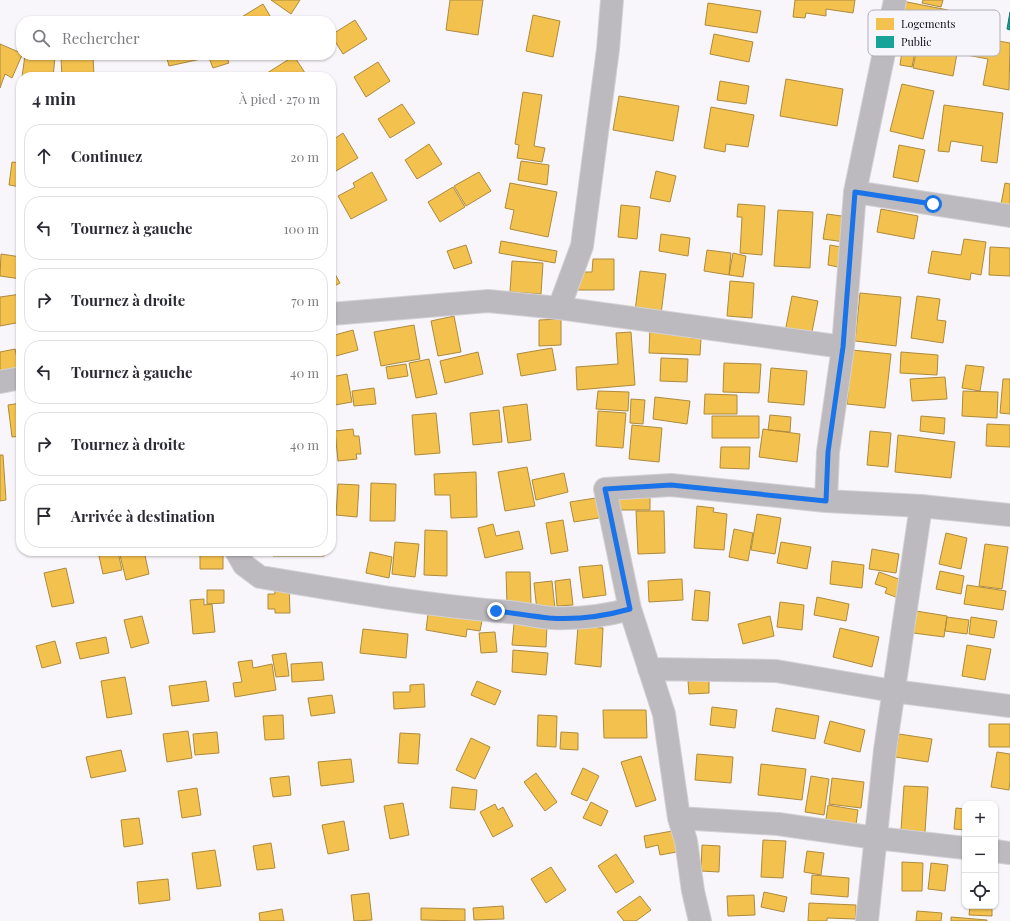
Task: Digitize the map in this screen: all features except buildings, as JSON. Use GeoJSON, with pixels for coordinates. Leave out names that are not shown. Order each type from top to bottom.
{"type":"FeatureCollection","features":[{"type":"Feature","properties":{"kind":"street"},"geometry":{"type":"LineString","coordinates":[[559,308],[582,246],[608,49],[612,0]]}},
{"type":"Feature","properties":{"kind":"street"},"geometry":{"type":"LineString","coordinates":[[893,10],[895,0]]}},
{"type":"Feature","properties":{"kind":"street"},"geometry":{"type":"LineString","coordinates":[[826,501],[828,452],[843,347],[855,192],[883,56]]}},
{"type":"Feature","properties":{"kind":"street"},"geometry":{"type":"LineString","coordinates":[[855,192],[1010,216]]}},
{"type":"Feature","properties":{"kind":"street"},"geometry":{"type":"LineString","coordinates":[[336,314],[488,301],[559,308],[843,347]]}},
{"type":"Feature","properties":{"kind":"street"},"geometry":{"type":"LineString","coordinates":[[0,382],[16,379]]}},
{"type":"Feature","properties":{"kind":"street"},"geometry":{"type":"LineString","coordinates":[[700,921],[693,891],[686,841],[679,818],[664,714],[630,609],[605,489],[671,485],[826,501],[921,506],[1010,515]]}},
{"type":"Feature","properties":{"kind":"street"},"geometry":{"type":"LineString","coordinates":[[867,921],[885,750],[921,506]]}},
{"type":"Feature","properties":{"kind":"street"},"geometry":{"type":"LineString","coordinates":[[239,556],[244,565],[260,577],[438,606],[512,612],[550,618],[576,618],[612,614],[630,609]]}},
{"type":"Feature","properties":{"kind":"street"},"geometry":{"type":"LineString","coordinates":[[649,669],[776,671],[893,691],[1010,706]]}},
{"type":"Feature","properties":{"kind":"street"},"geometry":{"type":"LineString","coordinates":[[679,818],[778,824],[876,838],[962,848]]}},
{"type":"Feature","properties":{"kind":"street"},"geometry":{"type":"LineString","coordinates":[[998,851],[1010,853]]}},
{"type":"Feature","properties":{"kind":"route"},"geometry":{"type":"LineString","coordinates":[[496,611],[550,618],[576,618],[612,614],[630,609],[605,489],[671,485],[826,501],[828,452],[843,347],[855,192],[933,204]]}}]}
